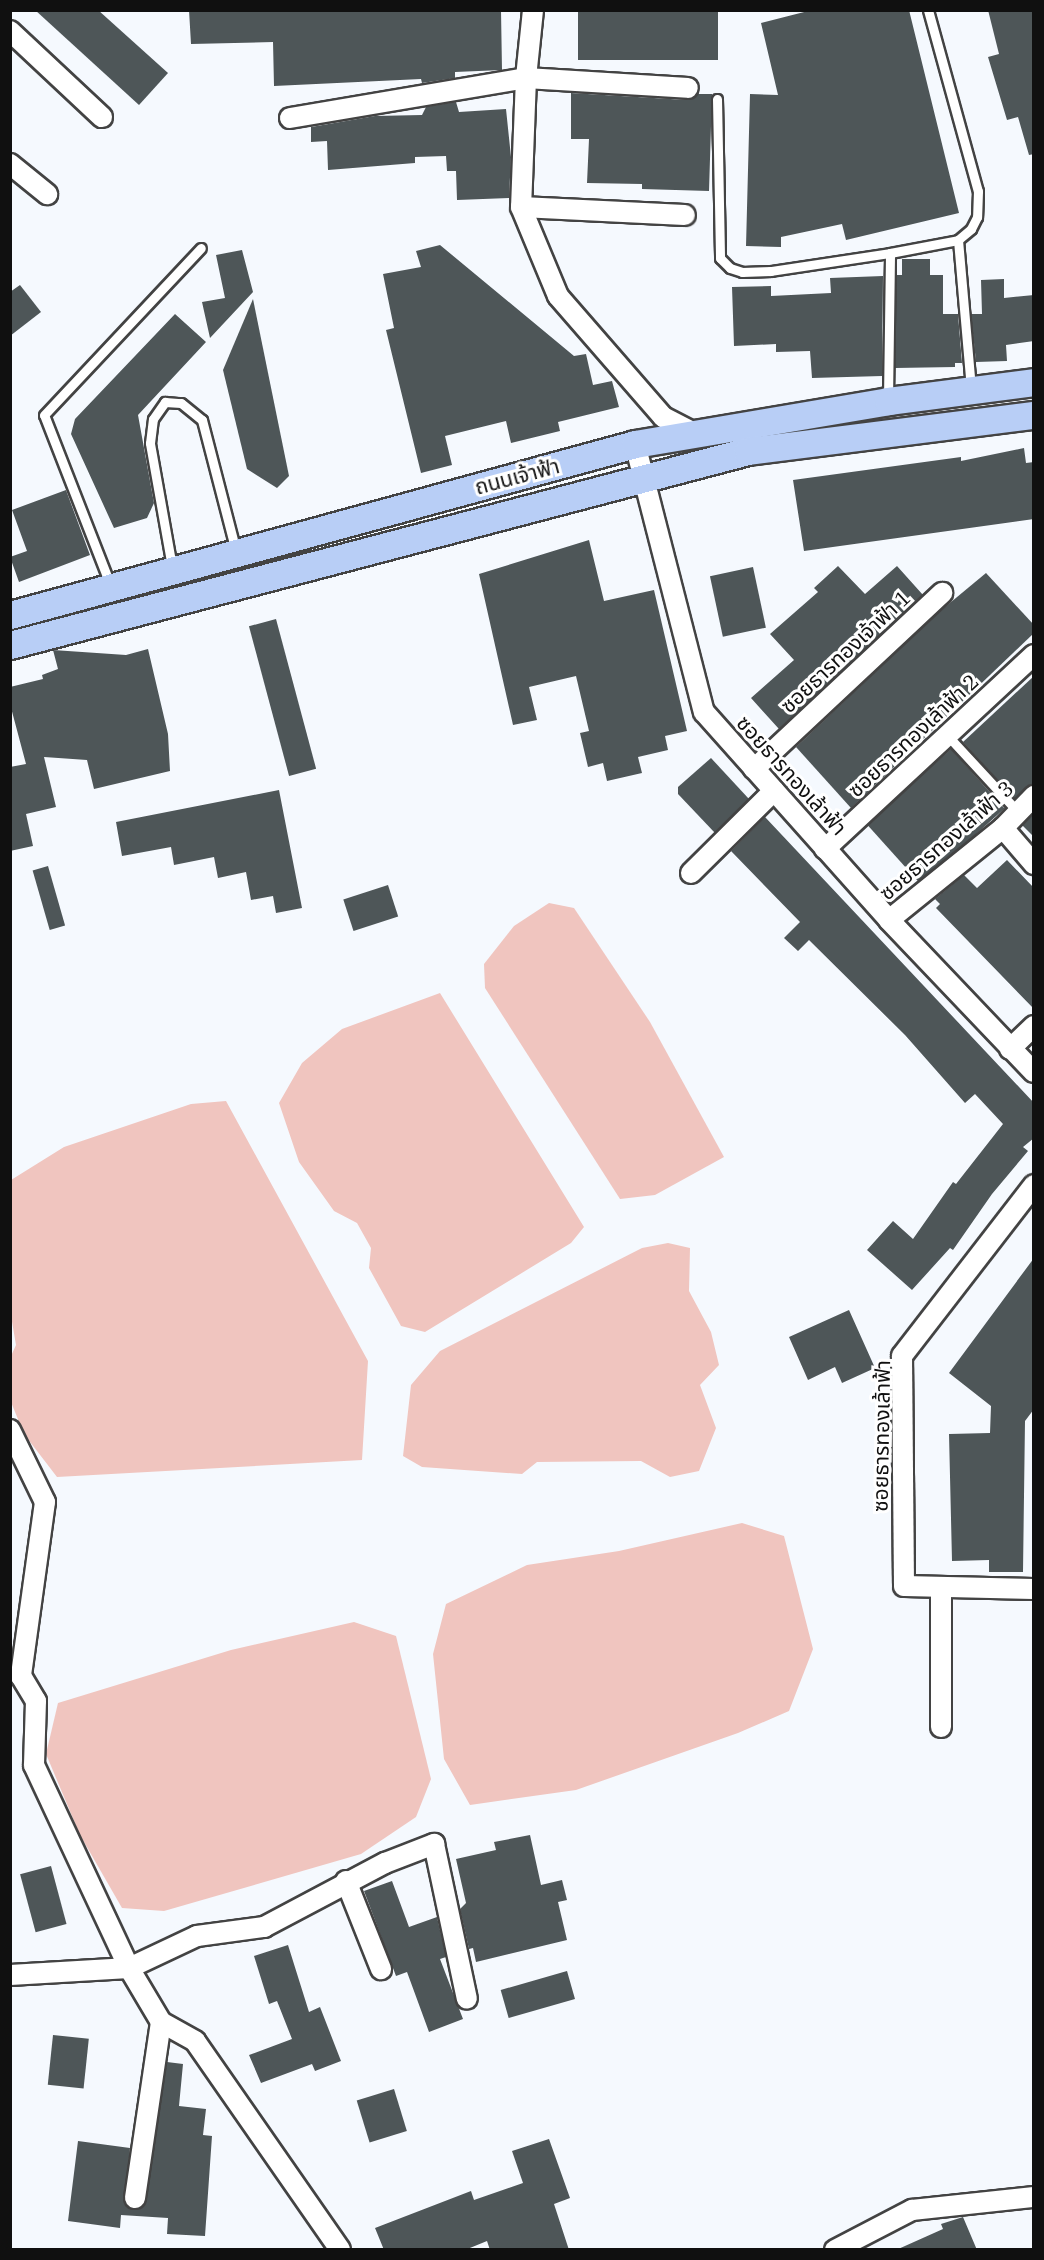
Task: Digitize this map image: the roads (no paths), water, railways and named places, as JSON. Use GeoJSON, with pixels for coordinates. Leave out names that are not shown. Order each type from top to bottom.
{"type":"FeatureCollection","features":[{"type":"Feature","properties":{"kind":"main road","name":"ถนนเจ้าฟ้า"},"geometry":{"type":"LineString","coordinates":[[10,615],[635,444],[888,401],[1034,382]]}},
{"type":"Feature","properties":{"kind":"main road","name":"ถนนเจ้าฟ้า"},"geometry":{"type":"LineString","coordinates":[[10,645],[748,451],[1034,414]]}},
{"type":"Feature","properties":{"kind":"street"},"geometry":{"type":"LineString","coordinates":[[533,10],[526,78],[521,207],[558,296],[663,417],[696,434]]}},
{"type":"Feature","properties":{"kind":"street"},"geometry":{"type":"LineString","coordinates":[[10,31],[102,117]]}},
{"type":"Feature","properties":{"kind":"street"},"geometry":{"type":"LineString","coordinates":[[290,118],[526,78],[688,88]]}},
{"type":"Feature","properties":{"kind":"street"},"geometry":{"type":"LineString","coordinates":[[10,164],[47,194]]}},
{"type":"Feature","properties":{"kind":"street"},"geometry":{"type":"LineString","coordinates":[[521,207],[685,215]]}},
{"type":"Feature","properties":{"kind":"street","name":"ซอยธารทองเล้าฟ้า"},"geometry":{"type":"LineString","coordinates":[[635,444],[704,712],[889,920],[1034,1072]]}},
{"type":"Feature","properties":{"kind":"street","name":"ซอยธารทองเจ้าฟ้า 1"},"geometry":{"type":"LineString","coordinates":[[754,769],[942,593]]}},
{"type":"Feature","properties":{"kind":"street","name":"ซอยธารทองเล้าฟ้า 2"},"geometry":{"type":"LineString","coordinates":[[825,849],[1034,655]]}},
{"type":"Feature","properties":{"kind":"street"},"geometry":{"type":"LineString","coordinates":[[692,873],[774,791]]}},
{"type":"Feature","properties":{"kind":"street","name":"ซอยธารทองเล้าฟ้า 3"},"geometry":{"type":"LineString","coordinates":[[889,920],[1002,828],[1034,796]]}},
{"type":"Feature","properties":{"kind":"street"},"geometry":{"type":"LineString","coordinates":[[1002,828],[1034,864]]}},
{"type":"Feature","properties":{"kind":"street"},"geometry":{"type":"LineString","coordinates":[[1010,1048],[1034,1026]]}},
{"type":"Feature","properties":{"kind":"street","name":"ซอยธารทองเล้าฟ้า"},"geometry":{"type":"LineString","coordinates":[[941,1588],[904,1586],[902,1356],[1034,1185]]}},
{"type":"Feature","properties":{"kind":"street"},"geometry":{"type":"LineString","coordinates":[[10,1430],[45,1502],[21,1676],[36,1701],[34,1765],[129,1968],[161,2022],[195,2041],[340,2250]]}},
{"type":"Feature","properties":{"kind":"street"},"geometry":{"type":"LineString","coordinates":[[941,1727],[941,1588],[1034,1589]]}},
{"type":"Feature","properties":{"kind":"street"},"geometry":{"type":"LineString","coordinates":[[10,1975],[129,1968],[197,1936],[264,1927],[346,1881],[434,1844],[467,1999]]}},
{"type":"Feature","properties":{"kind":"street"},"geometry":{"type":"LineString","coordinates":[[346,1881],[381,1969]]}},
{"type":"Feature","properties":{"kind":"street"},"geometry":{"type":"LineString","coordinates":[[135,2198],[161,2022]]}},
{"type":"Feature","properties":{"kind":"street"},"geometry":{"type":"LineString","coordinates":[[835,2250],[912,2210],[1034,2197]]}},
{"type":"Feature","properties":{"kind":"lane"},"geometry":{"type":"LineString","coordinates":[[717,99],[720,258],[730,268],[742,272],[771,271],[958,240],[971,229],[977,217],[978,191],[928,10]]}},
{"type":"Feature","properties":{"kind":"lane"},"geometry":{"type":"LineString","coordinates":[[958,240],[971,390]]}},
{"type":"Feature","properties":{"kind":"lane"},"geometry":{"type":"LineString","coordinates":[[111,586],[44,415],[201,248]]}},
{"type":"Feature","properties":{"kind":"lane"},"geometry":{"type":"LineString","coordinates":[[888,401],[890,253]]}},
{"type":"Feature","properties":{"kind":"lane"},"geometry":{"type":"LineString","coordinates":[[172,570],[150,443],[153,419],[165,402],[181,403],[202,420],[237,552]]}},
{"type":"Feature","properties":{"kind":"lane"},"geometry":{"type":"LineString","coordinates":[[947,735],[1017,812]]}}]}
